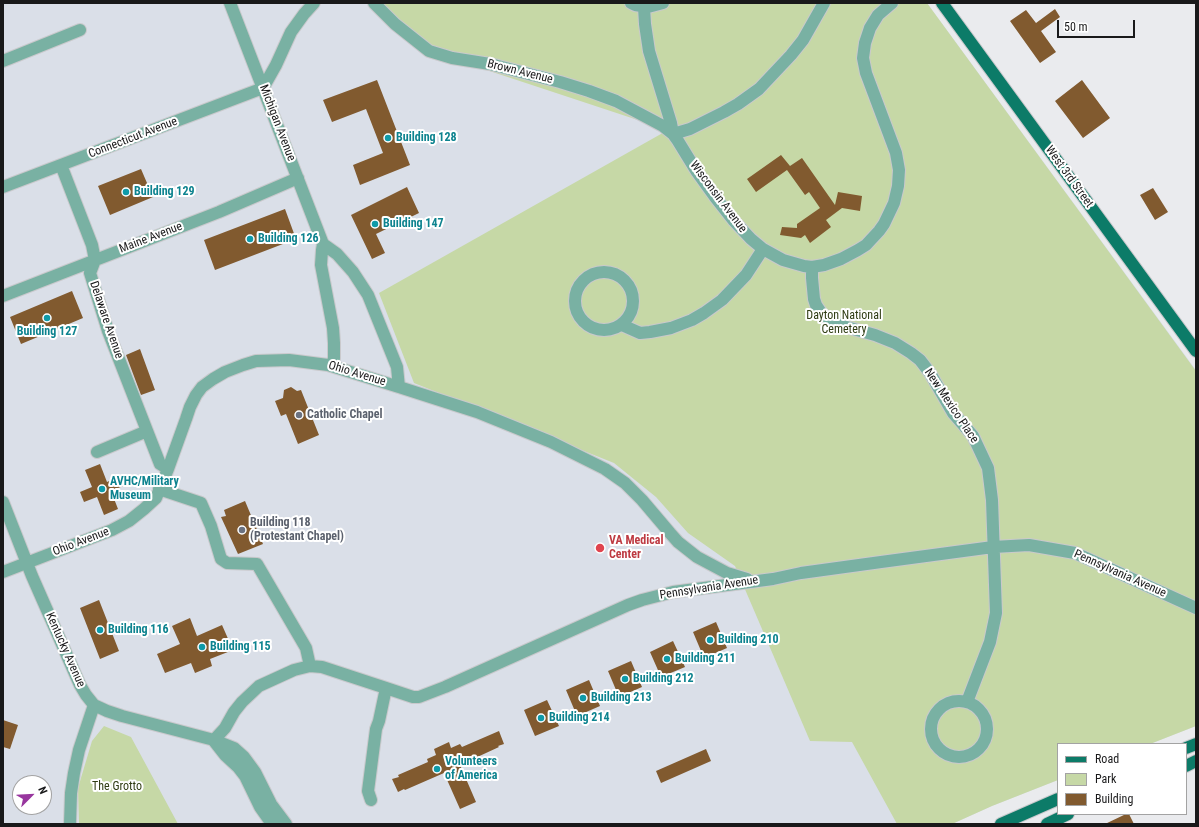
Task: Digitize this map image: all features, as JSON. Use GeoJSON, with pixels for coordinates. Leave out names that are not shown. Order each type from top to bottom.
{"type":"FeatureCollection","features":[{"type":"Feature","properties":{"kind":"main road","name":"West 3rd Street"},"geometry":{"type":"LineString","coordinates":[[942,3],[1196,351]]}},
{"type":"Feature","properties":{"kind":"main road"},"geometry":{"type":"LineString","coordinates":[[1187,766],[1196,761]]}},
{"type":"Feature","properties":{"kind":"main road"},"geometry":{"type":"LineString","coordinates":[[1001,824],[1057,798]]}},
{"type":"Feature","properties":{"kind":"main road"},"geometry":{"type":"LineString","coordinates":[[1047,824],[1066,815]]}},
{"type":"Feature","properties":{"kind":"street","name":"Michigan Avenue"},"geometry":{"type":"LineString","coordinates":[[230,3],[323,244],[321,265],[334,343],[334,358],[332,366]]}},
{"type":"Feature","properties":{"kind":"street"},"geometry":{"type":"LineString","coordinates":[[263,88],[276,65],[291,32],[314,3]]}},
{"type":"Feature","properties":{"kind":"street","name":"Brown Avenue"},"geometry":{"type":"LineString","coordinates":[[374,3],[395,24],[429,51],[452,58],[490,64],[589,91],[616,101],[663,126],[673,134]]}},
{"type":"Feature","properties":{"kind":"street"},"geometry":{"type":"LineString","coordinates":[[631,3],[644,7],[663,3]]}},
{"type":"Feature","properties":{"kind":"street"},"geometry":{"type":"LineString","coordinates":[[673,134],[690,129],[724,112],[759,89],[803,40],[824,3]]}},
{"type":"Feature","properties":{"kind":"street","name":"Wisconsin Avenue"},"geometry":{"type":"LineString","coordinates":[[644,7],[649,51],[673,134],[697,172],[734,221],[763,249],[783,260],[812,267],[824,265],[841,259],[866,244],[884,224],[894,203],[898,175],[896,153],[866,73],[863,58],[865,43],[870,28],[878,15],[892,3]]}},
{"type":"Feature","properties":{"kind":"street"},"geometry":{"type":"LineString","coordinates":[[3,61],[80,30]]}},
{"type":"Feature","properties":{"kind":"street","name":"Connecticut Avenue"},"geometry":{"type":"LineString","coordinates":[[3,188],[263,88]]}},
{"type":"Feature","properties":{"kind":"street","name":"Delaware Avenue"},"geometry":{"type":"LineString","coordinates":[[61,165],[92,245],[94,260],[90,273],[108,331],[160,464],[168,469]]}},
{"type":"Feature","properties":{"kind":"street","name":"Maine Avenue"},"geometry":{"type":"LineString","coordinates":[[3,296],[219,212],[298,178]]}},
{"type":"Feature","properties":{"kind":"street"},"geometry":{"type":"LineString","coordinates":[[323,244],[337,254],[353,272],[368,295],[397,367],[399,387]]}},
{"type":"Feature","properties":{"kind":"street"},"geometry":{"type":"LineString","coordinates":[[622,325],[640,333],[671,328],[692,320],[722,300],[746,275],[763,249]]}},
{"type":"Feature","properties":{"kind":"street","name":"New Mexico Place"},"geometry":{"type":"LineString","coordinates":[[812,267],[813,294],[816,305],[822,314],[839,325],[886,339],[911,353],[925,366],[953,413],[973,436],[988,468],[992,500],[996,613],[990,642],[967,702]]}},
{"type":"Feature","properties":{"kind":"street"},"geometry":{"type":"LineString","coordinates":[[598,273],[612,273],[619,276],[629,286],[632,293],[633,307],[627,320],[622,325],[605,331],[592,328],[582,320],[577,313],[575,300],[578,287],[586,278],[598,273]]}},
{"type":"Feature","properties":{"kind":"street","name":"Ohio Avenue"},"geometry":{"type":"LineString","coordinates":[[3,572],[116,528],[129,521],[156,498],[168,469],[190,406],[202,387],[213,378],[225,372],[256,361],[275,360],[301,361],[332,366],[477,412],[551,442],[605,469],[634,490],[670,533],[700,558],[727,573],[754,581]]}},
{"type":"Feature","properties":{"kind":"street"},"geometry":{"type":"LineString","coordinates":[[97,452],[148,431]]}},
{"type":"Feature","properties":{"kind":"street"},"geometry":{"type":"LineString","coordinates":[[159,489],[201,503],[211,526],[221,559],[227,563],[257,564],[306,648],[310,666]]}},
{"type":"Feature","properties":{"kind":"street","name":"Kentucky Avenue"},"geometry":{"type":"LineString","coordinates":[[3,502],[26,562],[80,685],[94,705]]}},
{"type":"Feature","properties":{"kind":"street","name":"Pennsylvania Avenue"},"geometry":{"type":"LineString","coordinates":[[214,740],[242,702],[259,686],[294,670],[310,666],[322,667],[419,697],[445,687],[642,600],[673,592],[993,547],[1029,545],[1075,553],[1196,608]]}},
{"type":"Feature","properties":{"kind":"street"},"geometry":{"type":"LineString","coordinates":[[371,800],[368,791],[376,729],[386,688]]}},
{"type":"Feature","properties":{"kind":"street"},"geometry":{"type":"LineString","coordinates":[[958,701],[967,702],[982,712],[986,720],[986,738],[975,752],[967,756],[958,757],[949,755],[934,743],[931,734],[931,724],[934,715],[940,708],[949,703],[958,701]]}},
{"type":"Feature","properties":{"kind":"street"},"geometry":{"type":"LineString","coordinates":[[70,824],[71,794],[74,773],[79,750],[94,705],[122,716],[214,740],[234,748],[244,757],[255,772],[271,804],[286,824]]}},
{"type":"Feature","properties":{"kind":"street"},"geometry":{"type":"LineString","coordinates":[[214,740],[225,755],[245,776],[260,806],[272,824]]}},
{"type":"Feature","properties":{"kind":"shaded area","name":"VA Medical Center"},"geometry":{"type":"Polygon","coordinates":[[[3,3],[927,3],[1196,370],[1196,726],[1153,743],[1057,743],[1057,780],[992,806],[952,824],[3,824],[3,3]]]}},
{"type":"Feature","properties":{"kind":"green space","name":"Dayton National Cemetery"},"geometry":{"type":"Polygon","coordinates":[[[378,3],[927,3],[1196,371],[1196,726],[1153,743],[1057,743],[1057,780],[992,806],[952,824],[897,824],[852,742],[810,741],[735,566],[688,533],[656,497],[614,463],[414,383],[379,293],[668,130],[429,51],[378,3]]]}},
{"type":"Feature","properties":{"kind":"green space","name":"The Grotto"},"geometry":{"type":"Polygon","coordinates":[[[104,726],[131,737],[178,824],[79,824],[78,788],[92,741],[104,726]]]}},
{"type":"Feature","properties":{"kind":"building"},"geometry":{"type":"Polygon","coordinates":[[[1055,9],[1060,17],[1041,31],[1056,52],[1040,63],[1010,21],[1026,10],[1036,23],[1055,9]]]}},
{"type":"Feature","properties":{"kind":"building","name":"Building 128"},"geometry":{"type":"Polygon","coordinates":[[[377,80],[410,165],[360,185],[353,165],[383,153],[366,109],[332,122],[323,100],[377,80]]]}},
{"type":"Feature","properties":{"kind":"building"},"geometry":{"type":"Polygon","coordinates":[[[1082,80],[1110,118],[1083,138],[1055,101],[1082,80]]]}},
{"type":"Feature","properties":{"kind":"building"},"geometry":{"type":"Polygon","coordinates":[[[781,155],[790,166],[802,158],[835,205],[838,192],[862,196],[860,211],[842,208],[826,220],[831,227],[810,243],[805,235],[801,238],[780,235],[782,227],[797,228],[797,224],[820,208],[809,192],[805,195],[787,170],[756,192],[747,179],[781,155]]]}},
{"type":"Feature","properties":{"kind":"building","name":"Building 129"},"geometry":{"type":"Polygon","coordinates":[[[141,169],[153,197],[110,215],[98,186],[141,169]]]}},
{"type":"Feature","properties":{"kind":"building","name":"Building 147"},"geometry":{"type":"Polygon","coordinates":[[[407,187],[419,213],[376,234],[385,253],[372,259],[351,215],[407,187]]]}},
{"type":"Feature","properties":{"kind":"building"},"geometry":{"type":"Polygon","coordinates":[[[1153,188],[1168,212],[1155,220],[1140,195],[1153,188]]]}},
{"type":"Feature","properties":{"kind":"building","name":"Building 126"},"geometry":{"type":"Polygon","coordinates":[[[285,209],[296,239],[215,270],[204,240],[285,209]]]}},
{"type":"Feature","properties":{"kind":"building","name":"Building 127"},"geometry":{"type":"Polygon","coordinates":[[[72,291],[83,318],[21,344],[10,317],[72,291]]]}},
{"type":"Feature","properties":{"kind":"building"},"geometry":{"type":"Polygon","coordinates":[[[140,349],[155,390],[141,395],[126,355],[140,349]]]}},
{"type":"Feature","properties":{"kind":"building","name":"Catholic Chapel"},"geometry":{"type":"Polygon","coordinates":[[[291,387],[297,391],[301,390],[319,435],[298,444],[286,414],[281,416],[275,401],[283,398],[284,390],[291,387]]]}},
{"type":"Feature","properties":{"kind":"building","name":"AVHC/Military Museum"},"geometry":{"type":"Polygon","coordinates":[[[100,464],[107,482],[119,477],[123,486],[111,491],[118,509],[104,515],[97,497],[84,502],[80,492],[92,487],[85,470],[100,464]]]}},
{"type":"Feature","properties":{"kind":"building","name":"Building 118 (Protestant Chapel)"},"geometry":{"type":"Polygon","coordinates":[[[245,501],[263,544],[238,554],[221,517],[226,516],[224,510],[245,501]]]}},
{"type":"Feature","properties":{"kind":"building","name":"Building 116"},"geometry":{"type":"Polygon","coordinates":[[[99,600],[119,651],[100,659],[80,608],[99,600]]]}},
{"type":"Feature","properties":{"kind":"building","name":"Building 115"},"geometry":{"type":"Polygon","coordinates":[[[190,618],[197,636],[222,625],[233,650],[210,659],[212,666],[195,673],[191,663],[165,673],[157,654],[180,644],[172,626],[190,618]]]}},
{"type":"Feature","properties":{"kind":"building","name":"Building 210"},"geometry":{"type":"Polygon","coordinates":[[[716,622],[727,648],[704,658],[693,632],[716,622]]]}},
{"type":"Feature","properties":{"kind":"building","name":"Building 211"},"geometry":{"type":"Polygon","coordinates":[[[673,641],[685,667],[661,677],[650,652],[673,641]]]}},
{"type":"Feature","properties":{"kind":"building","name":"Building 212"},"geometry":{"type":"Polygon","coordinates":[[[631,661],[642,687],[619,697],[608,671],[631,661]]]}},
{"type":"Feature","properties":{"kind":"building","name":"Building 213"},"geometry":{"type":"Polygon","coordinates":[[[589,680],[600,706],[577,716],[566,690],[589,680]]]}},
{"type":"Feature","properties":{"kind":"building","name":"Building 214"},"geometry":{"type":"Polygon","coordinates":[[[547,700],[559,726],[535,736],[524,710],[547,700]]]}},
{"type":"Feature","properties":{"kind":"building"},"geometry":{"type":"Polygon","coordinates":[[[3,720],[18,725],[10,749],[3,747],[3,720]]]}},
{"type":"Feature","properties":{"kind":"building","name":"Volunteers of America"},"geometry":{"type":"Polygon","coordinates":[[[499,731],[504,744],[460,765],[476,802],[460,809],[444,773],[398,792],[392,779],[428,762],[427,759],[436,755],[434,749],[449,742],[451,748],[460,744],[462,747],[499,731]]]}},
{"type":"Feature","properties":{"kind":"building"},"geometry":{"type":"Polygon","coordinates":[[[706,749],[711,761],[661,783],[656,771],[706,749]]]}},
{"type":"Feature","properties":{"kind":"building"},"geometry":{"type":"Polygon","coordinates":[[[1124,815],[1130,815],[1134,824],[1105,824],[1124,815]]]}},
{"type":"Feature","properties":{"kind":"place","name":"Building 128"},"geometry":{"type":"Point","coordinates":[388,138]}},
{"type":"Feature","properties":{"kind":"place","name":"Building 129"},"geometry":{"type":"Point","coordinates":[126,192]}},
{"type":"Feature","properties":{"kind":"place","name":"Building 147"},"geometry":{"type":"Point","coordinates":[375,224]}},
{"type":"Feature","properties":{"kind":"place","name":"Building 126"},"geometry":{"type":"Point","coordinates":[250,239]}},
{"type":"Feature","properties":{"kind":"place","name":"Building 127"},"geometry":{"type":"Point","coordinates":[47,318]}},
{"type":"Feature","properties":{"kind":"place","name":"Catholic Chapel"},"geometry":{"type":"Point","coordinates":[299,415]}},
{"type":"Feature","properties":{"kind":"place","name":"AVHC/Military Museum"},"geometry":{"type":"Point","coordinates":[102,489]}},
{"type":"Feature","properties":{"kind":"place","name":"Building 118 (Protestant Chapel)"},"geometry":{"type":"Point","coordinates":[242,530]}},
{"type":"Feature","properties":{"kind":"place","name":"VA Medical Center"},"geometry":{"type":"Point","coordinates":[600,548]}},
{"type":"Feature","properties":{"kind":"place","name":"Building 116"},"geometry":{"type":"Point","coordinates":[100,630]}},
{"type":"Feature","properties":{"kind":"place","name":"Building 210"},"geometry":{"type":"Point","coordinates":[710,640]}},
{"type":"Feature","properties":{"kind":"place","name":"Building 115"},"geometry":{"type":"Point","coordinates":[202,647]}},
{"type":"Feature","properties":{"kind":"place","name":"Building 211"},"geometry":{"type":"Point","coordinates":[667,659]}},
{"type":"Feature","properties":{"kind":"place","name":"Building 212"},"geometry":{"type":"Point","coordinates":[625,679]}},
{"type":"Feature","properties":{"kind":"place","name":"Building 213"},"geometry":{"type":"Point","coordinates":[583,698]}},
{"type":"Feature","properties":{"kind":"place","name":"Building 214"},"geometry":{"type":"Point","coordinates":[541,718]}},
{"type":"Feature","properties":{"kind":"place","name":"Volunteers of America"},"geometry":{"type":"Point","coordinates":[437,769]}}]}
